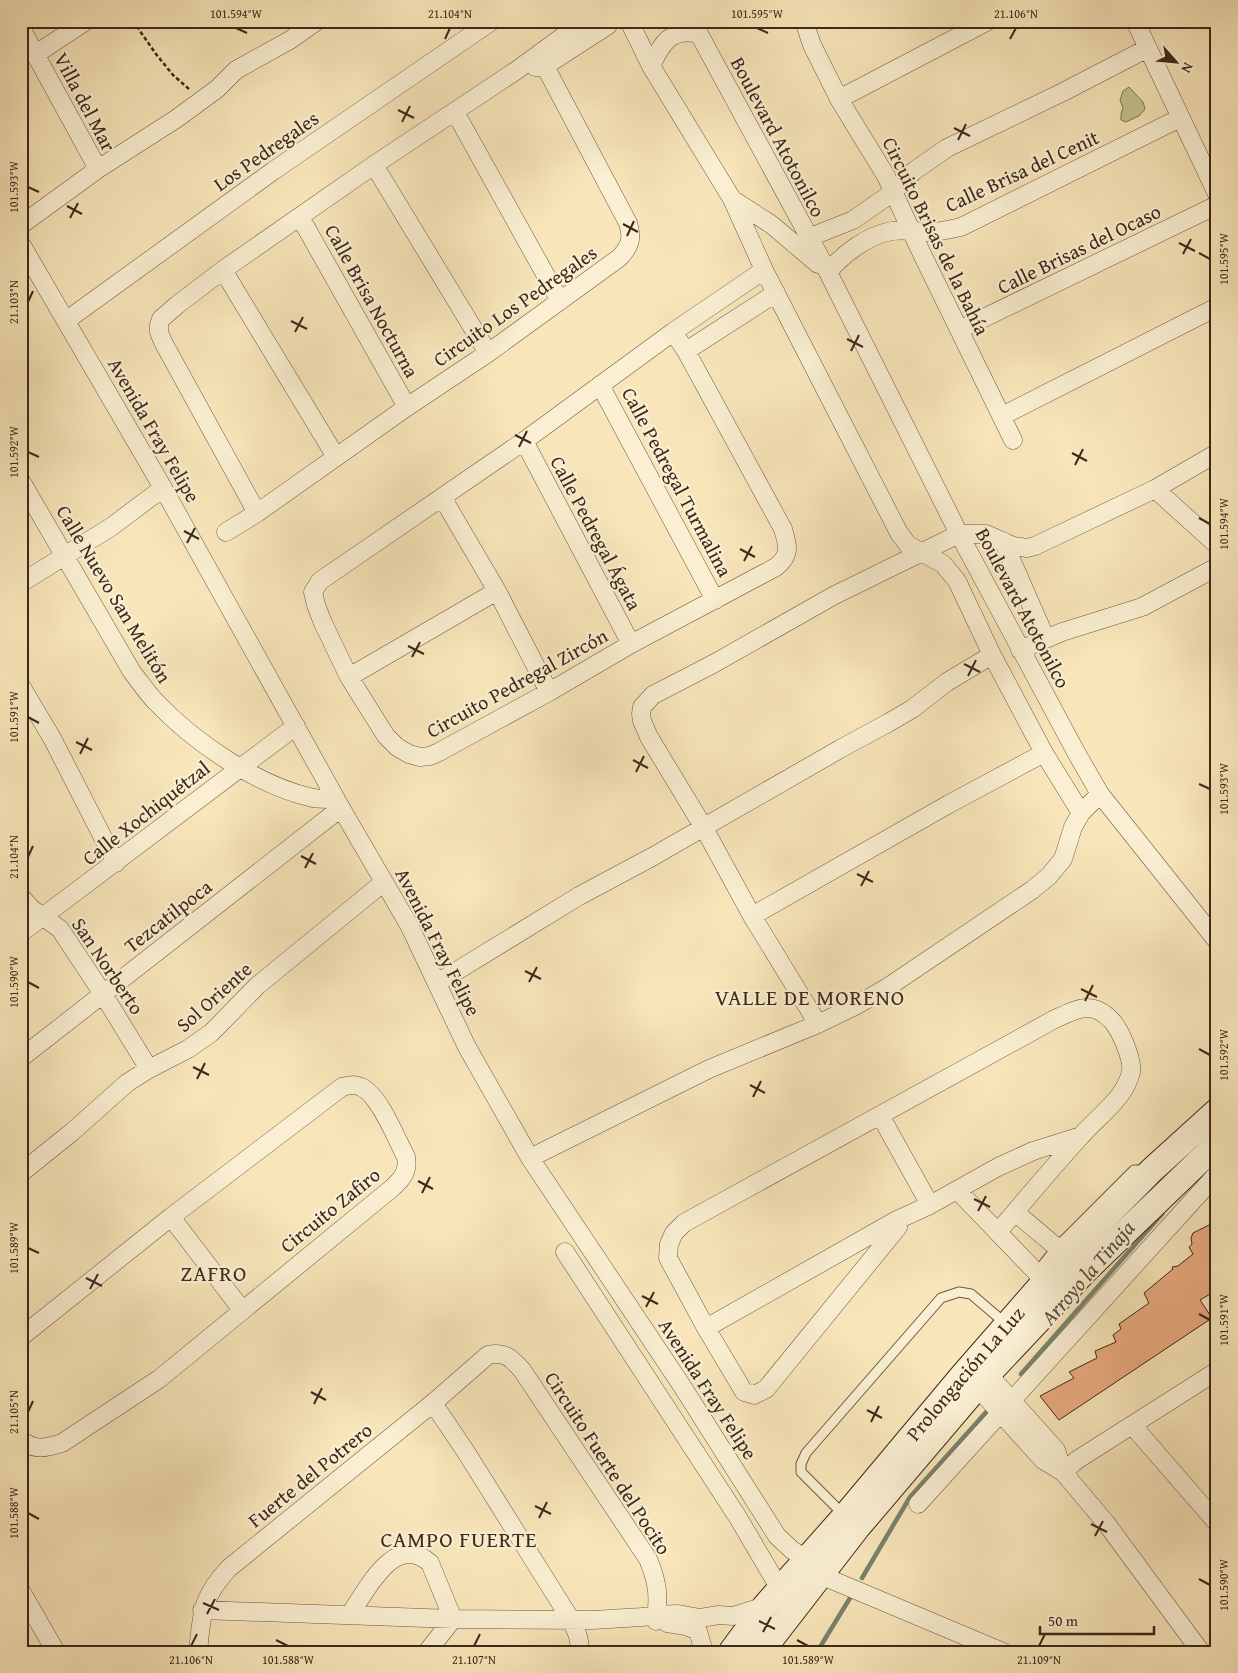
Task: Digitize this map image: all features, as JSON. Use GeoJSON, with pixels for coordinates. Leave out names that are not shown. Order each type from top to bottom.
{"type":"FeatureCollection","features":[{"type":"Feature","properties":{"kind":"main road","name":"Prolongación La Luz"},"geometry":{"type":"LineString","coordinates":[[760,1652],[845,1516],[1007,1325],[1040,1277],[1062,1251],[1217,1112]]}},
{"type":"Feature","properties":{"kind":"main road","name":"Prolongación La Luz"},"geometry":{"type":"LineString","coordinates":[[731,1652],[773,1598],[813,1567],[856,1528],[983,1381],[1085,1271],[1215,1156]]}},
{"type":"Feature","properties":{"kind":"street","name":"Villa del Mar"},"geometry":{"type":"LineString","coordinates":[[36,54],[86,21]]}},
{"type":"Feature","properties":{"kind":"street"},"geometry":{"type":"LineString","coordinates":[[21,225],[98,169],[176,119],[217,89],[236,70],[290,40],[317,21]]}},
{"type":"Feature","properties":{"kind":"street","name":"Los Pedregales"},"geometry":{"type":"LineString","coordinates":[[66,320],[273,171],[492,21]]}},
{"type":"Feature","properties":{"kind":"street"},"geometry":{"type":"LineString","coordinates":[[542,60],[584,21]]}},
{"type":"Feature","properties":{"kind":"street"},"geometry":{"type":"LineString","coordinates":[[257,513],[159,332],[159,325],[166,314],[223,270],[374,165],[517,70],[542,60],[607,26],[611,21]]}},
{"type":"Feature","properties":{"kind":"street","name":"Boulevard Atotonilco"},"geometry":{"type":"LineString","coordinates":[[629,21],[651,66],[732,199],[772,225],[828,272]]}},
{"type":"Feature","properties":{"kind":"street","name":"Circuito Brisas de la Bahía"},"geometry":{"type":"LineString","coordinates":[[804,21],[812,45],[840,99],[886,176],[892,193],[912,230],[1014,440]]}},
{"type":"Feature","properties":{"kind":"street"},"geometry":{"type":"LineString","coordinates":[[840,99],[988,21]]}},
{"type":"Feature","properties":{"kind":"street"},"geometry":{"type":"LineString","coordinates":[[1135,21],[1217,194]]}},
{"type":"Feature","properties":{"kind":"street","name":"Villa del Mar"},"geometry":{"type":"LineString","coordinates":[[21,28],[98,169]]}},
{"type":"Feature","properties":{"kind":"street"},"geometry":{"type":"LineString","coordinates":[[651,66],[657,52],[666,40],[677,33],[690,32],[695,28]]}},
{"type":"Feature","properties":{"kind":"street","name":"Boulevard Atotonilco"},"geometry":{"type":"LineString","coordinates":[[695,28],[828,272],[959,534],[1020,650],[1100,794],[1217,941]]}},
{"type":"Feature","properties":{"kind":"street"},"geometry":{"type":"LineString","coordinates":[[808,238],[853,220],[892,193],[914,170],[947,148],[1063,92],[1148,48]]}},
{"type":"Feature","properties":{"kind":"street","name":"Circuito Los Pedregales"},"geometry":{"type":"LineString","coordinates":[[226,532],[257,513],[407,407],[488,353],[620,258],[627,250],[631,234],[628,223],[542,60]]}},
{"type":"Feature","properties":{"kind":"street"},"geometry":{"type":"LineString","coordinates":[[456,112],[560,301]]}},
{"type":"Feature","properties":{"kind":"street","name":"Calle Brisa del Cenit"},"geometry":{"type":"LineString","coordinates":[[828,272],[843,256],[873,238],[891,231],[944,231],[960,226],[1180,118]]}},
{"type":"Feature","properties":{"kind":"street"},"geometry":{"type":"LineString","coordinates":[[374,165],[488,353]]}},
{"type":"Feature","properties":{"kind":"street"},"geometry":{"type":"LineString","coordinates":[[732,199],[764,270],[899,533],[908,544],[937,559],[958,581],[992,655],[1044,753],[1081,813]]}},
{"type":"Feature","properties":{"kind":"street","name":"Calle Brisas del Ocaso"},"geometry":{"type":"LineString","coordinates":[[959,330],[1217,205]]}},
{"type":"Feature","properties":{"kind":"street","name":"Calle Brisa Nocturna"},"geometry":{"type":"LineString","coordinates":[[300,217],[407,407]]}},
{"type":"Feature","properties":{"kind":"street","name":"Avenida Fray Felipe"},"geometry":{"type":"LineString","coordinates":[[21,244],[163,488],[338,803],[409,925],[467,1047],[530,1158],[672,1372],[777,1536],[813,1567],[1003,1652]]}},
{"type":"Feature","properties":{"kind":"street"},"geometry":{"type":"LineString","coordinates":[[223,270],[336,457]]}},
{"type":"Feature","properties":{"kind":"street","name":"Circuito Pedregal Zircón"},"geometry":{"type":"LineString","coordinates":[[673,332],[686,351],[783,529],[787,544],[787,554],[784,561],[439,752],[430,756],[420,757],[397,748],[386,736],[349,677],[323,623],[313,592],[320,581],[524,441],[673,332],[764,270]]}},
{"type":"Feature","properties":{"kind":"street"},"geometry":{"type":"LineString","coordinates":[[686,351],[776,294]]}},
{"type":"Feature","properties":{"kind":"street"},"geometry":{"type":"LineString","coordinates":[[1002,416],[1217,307]]}},
{"type":"Feature","properties":{"kind":"street","name":"Calle Pedregal Turmalina"},"geometry":{"type":"LineString","coordinates":[[600,385],[716,600]]}},
{"type":"Feature","properties":{"kind":"street","name":"Calle Pedregal Ágata"},"geometry":{"type":"LineString","coordinates":[[524,441],[631,644]]}},
{"type":"Feature","properties":{"kind":"street"},"geometry":{"type":"LineString","coordinates":[[818,1024],[752,916],[704,828],[649,737],[640,714],[646,701],[653,695],[713,664],[833,596],[959,534],[986,534],[1013,546],[1027,548],[1035,546],[1155,489],[1217,453]]}},
{"type":"Feature","properties":{"kind":"street","name":"Calle Nuevo San Melitón"},"geometry":{"type":"LineString","coordinates":[[21,481],[132,672],[155,701],[180,725],[239,768],[285,789],[338,803]]}},
{"type":"Feature","properties":{"kind":"street"},"geometry":{"type":"LineString","coordinates":[[21,583],[133,512],[163,488]]}},
{"type":"Feature","properties":{"kind":"street"},"geometry":{"type":"LineString","coordinates":[[1155,489],[1217,545]]}},
{"type":"Feature","properties":{"kind":"street"},"geometry":{"type":"LineString","coordinates":[[442,497],[496,591],[549,692]]}},
{"type":"Feature","properties":{"kind":"street"},"geometry":{"type":"LineString","coordinates":[[1003,541],[1046,639]]}},
{"type":"Feature","properties":{"kind":"street"},"geometry":{"type":"LineString","coordinates":[[1020,650],[1046,639],[1142,606],[1217,567]]}},
{"type":"Feature","properties":{"kind":"street"},"geometry":{"type":"LineString","coordinates":[[349,677],[496,591]]}},
{"type":"Feature","properties":{"kind":"street"},"geometry":{"type":"LineString","coordinates":[[437,983],[579,896],[704,828],[912,709],[947,682],[992,655]]}},
{"type":"Feature","properties":{"kind":"street"},"geometry":{"type":"LineString","coordinates":[[21,686],[52,738],[116,863]]}},
{"type":"Feature","properties":{"kind":"street","name":"Calle Xochiquétzal"},"geometry":{"type":"LineString","coordinates":[[21,934],[296,726]]}},
{"type":"Feature","properties":{"kind":"street"},"geometry":{"type":"LineString","coordinates":[[752,916],[949,804],[1044,753]]}},
{"type":"Feature","properties":{"kind":"street"},"geometry":{"type":"LineString","coordinates":[[530,1158],[709,1069],[818,1024],[888,987],[1032,890],[1049,876],[1063,859],[1073,828],[1081,813],[1100,794]]}},
{"type":"Feature","properties":{"kind":"street","name":"Tezcatilpoca"},"geometry":{"type":"LineString","coordinates":[[21,1058],[103,994],[338,803]]}},
{"type":"Feature","properties":{"kind":"street","name":"Sol Oriente"},"geometry":{"type":"LineString","coordinates":[[21,1173],[72,1132],[127,1083],[149,1069],[188,1049],[211,1033],[258,986],[384,882]]}},
{"type":"Feature","properties":{"kind":"street","name":"San Norberto"},"geometry":{"type":"LineString","coordinates":[[21,897],[32,909],[60,929],[149,1069]]}},
{"type":"Feature","properties":{"kind":"street"},"geometry":{"type":"LineString","coordinates":[[895,1221],[898,1227],[766,1389],[754,1395],[744,1392],[668,1258],[669,1244],[674,1232],[684,1223],[1053,1020],[1078,1008],[1094,1008],[1104,1013],[1114,1023],[1127,1050],[1131,1070],[1127,1085],[998,1232]]}},
{"type":"Feature","properties":{"kind":"street","name":"Circuito Zafiro"},"geometry":{"type":"LineString","coordinates":[[21,1337],[171,1217],[342,1087],[351,1084],[360,1086],[376,1100],[406,1157],[406,1172],[391,1189],[159,1379],[62,1443],[46,1448],[35,1448],[21,1440]]}},
{"type":"Feature","properties":{"kind":"street"},"geometry":{"type":"LineString","coordinates":[[880,1115],[930,1205]]}},
{"type":"Feature","properties":{"kind":"street"},"geometry":{"type":"LineString","coordinates":[[706,1328],[895,1221],[958,1191],[998,1167],[1033,1151],[1081,1136]]}},
{"type":"Feature","properties":{"kind":"street"},"geometry":{"type":"LineString","coordinates":[[918,1504],[1006,1406],[1215,1156]]}},
{"type":"Feature","properties":{"kind":"street"},"geometry":{"type":"LineString","coordinates":[[958,1191],[1040,1277]]}},
{"type":"Feature","properties":{"kind":"street"},"geometry":{"type":"LineString","coordinates":[[1015,1212],[1062,1251]]}},
{"type":"Feature","properties":{"kind":"street"},"geometry":{"type":"LineString","coordinates":[[171,1217],[242,1310]]}},
{"type":"Feature","properties":{"kind":"street"},"geometry":{"type":"LineString","coordinates":[[202,1610],[453,1619],[571,1620],[652,1618],[677,1624],[699,1624],[719,1615],[733,1616],[773,1598],[738,1516],[565,1252]]}},
{"type":"Feature","properties":{"kind":"street","name":"Circuito Fuerte del Pocito"},"geometry":{"type":"LineString","coordinates":[[488,1355],[497,1353],[506,1355],[522,1370],[648,1559],[656,1576],[658,1596],[652,1618]]}},
{"type":"Feature","properties":{"kind":"street","name":"Fuerte del Potrero"},"geometry":{"type":"LineString","coordinates":[[198,1652],[202,1610],[212,1588],[229,1568],[433,1404],[488,1355]]}},
{"type":"Feature","properties":{"kind":"street"},"geometry":{"type":"LineString","coordinates":[[1063,1472],[1077,1460],[1132,1425],[1215,1377]]}},
{"type":"Feature","properties":{"kind":"street"},"geometry":{"type":"LineString","coordinates":[[983,1381],[1006,1406],[1043,1460],[1063,1472],[1106,1523],[1201,1652]]}},
{"type":"Feature","properties":{"kind":"street"},"geometry":{"type":"LineString","coordinates":[[433,1404],[466,1452],[571,1620],[578,1634],[579,1652]]}},
{"type":"Feature","properties":{"kind":"street"},"geometry":{"type":"LineString","coordinates":[[1132,1425],[1217,1523]]}},
{"type":"Feature","properties":{"kind":"street"},"geometry":{"type":"LineString","coordinates":[[350,1614],[379,1571],[387,1563],[398,1556],[417,1554],[430,1563],[453,1619]]}},
{"type":"Feature","properties":{"kind":"street"},"geometry":{"type":"LineString","coordinates":[[22,1592],[56,1652]]}},
{"type":"Feature","properties":{"kind":"street"},"geometry":{"type":"LineString","coordinates":[[427,1652],[453,1619]]}},
{"type":"Feature","properties":{"kind":"street"},"geometry":{"type":"LineString","coordinates":[[699,1624],[704,1652]]}},
{"type":"Feature","properties":{"kind":"lane"},"geometry":{"type":"LineString","coordinates":[[845,1516],[801,1472],[801,1464],[806,1453],[941,1298],[959,1292],[970,1294],[1007,1325]]}},
{"type":"Feature","properties":{"kind":"path"},"geometry":{"type":"LineString","coordinates":[[133,21],[173,75],[200,101]]}},
{"type":"Feature","properties":{"kind":"shaded area"},"geometry":{"type":"Polygon","coordinates":[[[1129,87],[1143,102],[1145,109],[1139,116],[1126,122],[1121,120],[1123,108],[1120,100],[1123,91],[1129,87]]]}},
{"type":"Feature","properties":{"kind":"building"},"geometry":{"type":"Polygon","coordinates":[[[1217,1221],[1217,1290],[1200,1300],[1212,1318],[1059,1420],[1040,1396],[1074,1378],[1069,1372],[1097,1358],[1095,1351],[1116,1342],[1113,1335],[1121,1329],[1119,1324],[1149,1303],[1144,1293],[1173,1269],[1172,1267],[1178,1266],[1193,1254],[1189,1247],[1192,1244],[1191,1238],[1193,1233],[1217,1221]]]}},
{"type":"Feature","properties":{"kind":"waterway","name":"Arroyo la Tinaja"},"geometry":{"type":"LineString","coordinates":[[1211,1102],[1217,1095]]}},
{"type":"Feature","properties":{"kind":"waterway","name":"Arroyo la Tinaja"},"geometry":{"type":"LineString","coordinates":[[1021,1374],[1162,1214]]}},
{"type":"Feature","properties":{"kind":"waterway","name":"Arroyo la Tinaja"},"geometry":{"type":"LineString","coordinates":[[862,1578],[910,1497],[988,1410]]}},
{"type":"Feature","properties":{"kind":"waterway","name":"Arroyo la Tinaja"},"geometry":{"type":"LineString","coordinates":[[817,1652],[850,1598]]}},
{"type":"Feature","properties":{"kind":"district","name":"VALLE DE MORENO"},"geometry":{"type":"Point","coordinates":[810,997]}},
{"type":"Feature","properties":{"kind":"district","name":"ZAFRO"},"geometry":{"type":"Point","coordinates":[214,1273]}},
{"type":"Feature","properties":{"kind":"district","name":"CAMPO FUERTE"},"geometry":{"type":"Point","coordinates":[459,1539]}}]}
